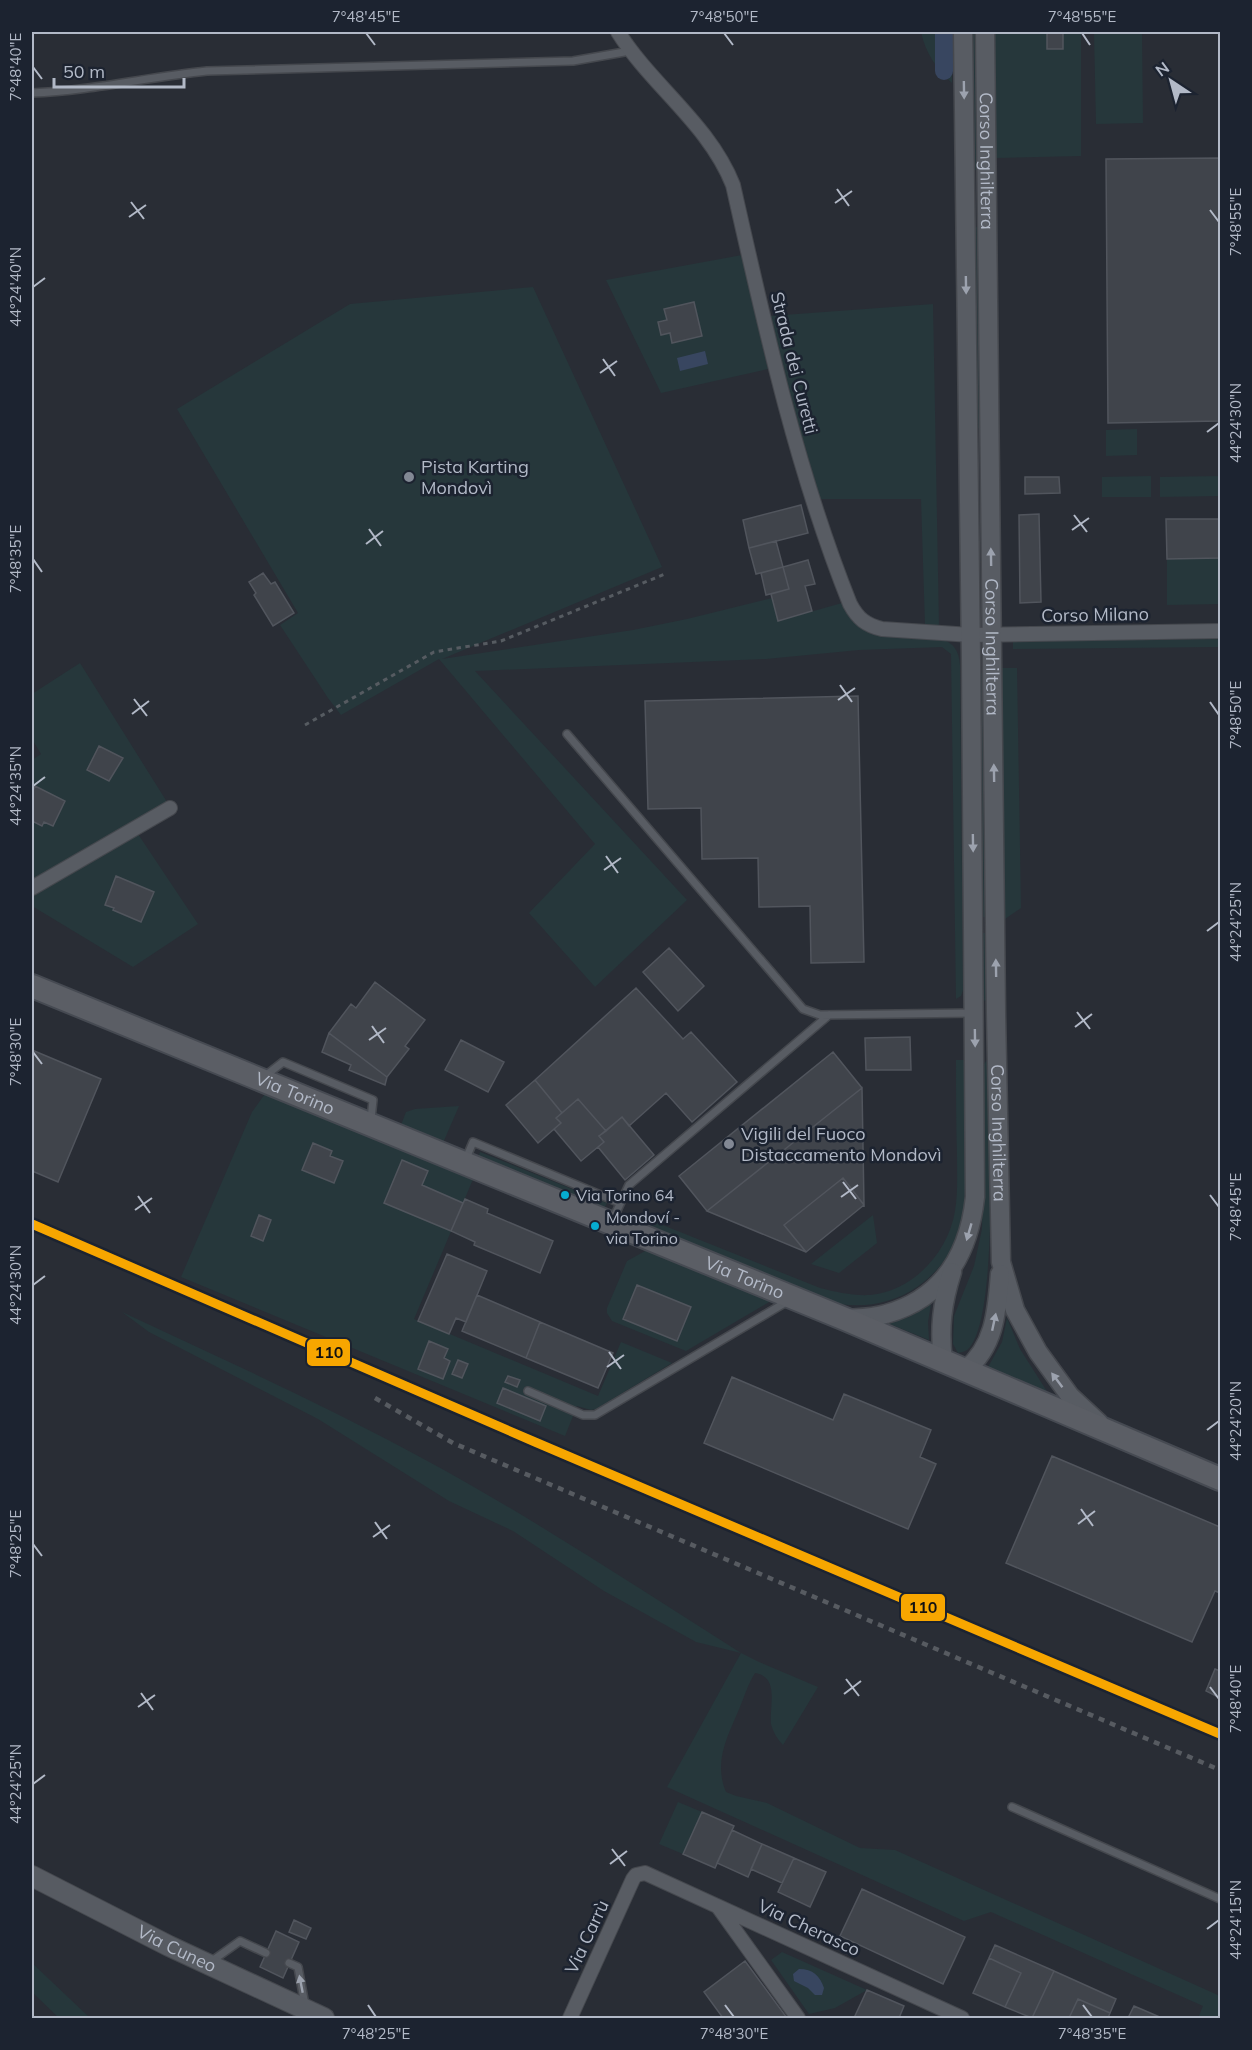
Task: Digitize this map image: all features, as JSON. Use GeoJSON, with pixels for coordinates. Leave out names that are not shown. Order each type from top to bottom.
{"type":"FeatureCollection","features":[{"type":"Feature","properties":{"kind":"main road","name":"Via Torino"},"geometry":{"type":"LineString","coordinates":[[32,986],[845,1319],[1221,1479]]}},
{"type":"Feature","properties":{"kind":"main road","name":"Via Cuneo"},"geometry":{"type":"LineString","coordinates":[[32,1876],[324,2019]]}},
{"type":"Feature","properties":{"kind":"street","name":"Strada dei Curetti"},"geometry":{"type":"LineString","coordinates":[[618,32],[630,51],[706,137],[728,172],[733,185],[775,370],[814,507],[855,612],[864,623],[882,629],[971,635]]}},
{"type":"Feature","properties":{"kind":"street","name":"Corso Inghilterra"},"geometry":{"type":"LineString","coordinates":[[943,1361],[940,1321],[943,1305],[955,1265],[970,1232],[975,1197],[975,1013],[963,32]]}},
{"type":"Feature","properties":{"kind":"street","name":"Corso Inghilterra"},"geometry":{"type":"LineString","coordinates":[[965,1370],[980,1356],[991,1337],[997,1306],[1001,1262],[985,32]]}},
{"type":"Feature","properties":{"kind":"street"},"geometry":{"type":"LineString","coordinates":[[968,464],[990,463]]}},
{"type":"Feature","properties":{"kind":"street","name":"Corso Milano"},"geometry":{"type":"LineString","coordinates":[[971,635],[1221,631]]}},
{"type":"Feature","properties":{"kind":"street"},"geometry":{"type":"LineString","coordinates":[[32,888],[170,808]]}},
{"type":"Feature","properties":{"kind":"street"},"geometry":{"type":"LineString","coordinates":[[975,1013],[996,1012]]}},
{"type":"Feature","properties":{"kind":"street","name":"Corso Inghilterra"},"geometry":{"type":"LineString","coordinates":[[1001,1262],[1015,1310],[1054,1377],[1084,1411],[1115,1434]]}},
{"type":"Feature","properties":{"kind":"street","name":"Corso Inghilterra"},"geometry":{"type":"LineString","coordinates":[[845,1319],[886,1314],[913,1303],[940,1282],[955,1265]]}},
{"type":"Feature","properties":{"kind":"street","name":"Via Cherasco"},"geometry":{"type":"LineString","coordinates":[[640,1874],[649,1874],[962,2019]]}},
{"type":"Feature","properties":{"kind":"street","name":"Via Carrù"},"geometry":{"type":"LineString","coordinates":[[570,2019],[633,1879],[640,1874]]}},
{"type":"Feature","properties":{"kind":"street"},"geometry":{"type":"LineString","coordinates":[[718,1906],[798,2019]]}},
{"type":"Feature","properties":{"kind":"lane"},"geometry":{"type":"LineString","coordinates":[[32,93],[83,89],[207,71],[573,61],[630,51]]}},
{"type":"Feature","properties":{"kind":"lane"},"geometry":{"type":"LineString","coordinates":[[567,734],[799,1005],[808,1012],[829,1015],[975,1013]]}},
{"type":"Feature","properties":{"kind":"lane"},"geometry":{"type":"LineString","coordinates":[[611,1224],[629,1185],[829,1015]]}},
{"type":"Feature","properties":{"kind":"lane"},"geometry":{"type":"LineString","coordinates":[[464,1163],[473,1142],[620,1203]]}},
{"type":"Feature","properties":{"kind":"lane"},"geometry":{"type":"LineString","coordinates":[[528,1391],[583,1414],[596,1414],[793,1298]]}},
{"type":"Feature","properties":{"kind":"lane"},"geometry":{"type":"LineString","coordinates":[[1012,1807],[1221,1899]]}},
{"type":"Feature","properties":{"kind":"lane"},"geometry":{"type":"LineString","coordinates":[[208,1964],[240,1941],[266,1953]]}},
{"type":"Feature","properties":{"kind":"lane"},"geometry":{"type":"LineString","coordinates":[[290,1964],[298,1967],[306,2010]]}},
{"type":"Feature","properties":{"kind":"path"},"geometry":{"type":"LineString","coordinates":[[305,725],[434,652],[501,641],[665,574]]}},
{"type":"Feature","properties":{"kind":"shaded area"},"geometry":{"type":"Polygon","coordinates":[[[921,32],[952,32],[952,83],[932,60],[921,32]]]}},
{"type":"Feature","properties":{"kind":"shaded area"},"geometry":{"type":"Polygon","coordinates":[[[971,32],[977,32],[979,170],[973,170],[971,32]]]}},
{"type":"Feature","properties":{"kind":"shaded area"},"geometry":{"type":"Polygon","coordinates":[[[994,32],[1081,32],[1081,156],[995,158],[994,32]]]}},
{"type":"Feature","properties":{"kind":"shaded area"},"geometry":{"type":"Polygon","coordinates":[[[1094,32],[1169,32],[1142,33],[1143,123],[1096,124],[1094,32]]]}},
{"type":"Feature","properties":{"kind":"shaded area"},"geometry":{"type":"Polygon","coordinates":[[[974,227],[979,227],[982,428],[977,428],[974,227]]]}},
{"type":"Feature","properties":{"kind":"shaded area"},"geometry":{"type":"Polygon","coordinates":[[[742,255],[768,369],[661,393],[606,280],[742,255]]]}},
{"type":"Feature","properties":{"kind":"shaded area","name":"Pista Karting Mondovì"},"geometry":{"type":"Polygon","coordinates":[[[533,287],[662,567],[442,659],[633,630],[772,598],[778,621],[842,603],[850,616],[949,643],[957,652],[960,665],[963,990],[961,996],[956,999],[951,654],[942,647],[859,650],[766,659],[475,671],[687,900],[595,987],[529,913],[595,844],[439,659],[341,715],[280,625],[298,613],[177,409],[350,304],[533,287]]]}},
{"type":"Feature","properties":{"kind":"shaded area"},"geometry":{"type":"Polygon","coordinates":[[[933,304],[939,626],[925,625],[921,499],[820,499],[782,368],[770,316],[933,304]]]}},
{"type":"Feature","properties":{"kind":"shaded area"},"geometry":{"type":"Polygon","coordinates":[[[1137,429],[1137,455],[1106,456],[1106,430],[1137,429]]]}},
{"type":"Feature","properties":{"kind":"shaded area"},"geometry":{"type":"Polygon","coordinates":[[[1151,476],[1151,497],[1102,497],[1102,477],[1151,476]]]}},
{"type":"Feature","properties":{"kind":"shaded area"},"geometry":{"type":"Polygon","coordinates":[[[1220,476],[1220,496],[1160,497],[1160,477],[1220,476]]]}},
{"type":"Feature","properties":{"kind":"shaded area"},"geometry":{"type":"Polygon","coordinates":[[[1220,558],[1220,604],[1167,605],[1167,559],[1220,558]]]}},
{"type":"Feature","properties":{"kind":"shaded area"},"geometry":{"type":"Polygon","coordinates":[[[1220,639],[1220,647],[1013,649],[1013,641],[1220,639]]]}},
{"type":"Feature","properties":{"kind":"shaded area"},"geometry":{"type":"Polygon","coordinates":[[[80,663],[167,802],[32,882],[32,760],[41,754],[32,739],[32,694],[80,663]]]}},
{"type":"Feature","properties":{"kind":"shaded area"},"geometry":{"type":"Polygon","coordinates":[[[1000,668],[1017,668],[1021,908],[1005,919],[1000,668]]]}},
{"type":"Feature","properties":{"kind":"shaded area"},"geometry":{"type":"Polygon","coordinates":[[[979,673],[984,673],[987,917],[982,917],[979,673]]]}},
{"type":"Feature","properties":{"kind":"shaded area"},"geometry":{"type":"Polygon","coordinates":[[[138,834],[198,924],[133,967],[32,906],[32,894],[138,834]]]}},
{"type":"Feature","properties":{"kind":"shaded area"},"geometry":{"type":"Polygon","coordinates":[[[982,933],[988,933],[988,1000],[983,1001],[982,933]]]}},
{"type":"Feature","properties":{"kind":"shaded area"},"geometry":{"type":"Polygon","coordinates":[[[956,1060],[964,1060],[965,1183],[962,1219],[952,1249],[944,1261],[917,1287],[899,1297],[870,1305],[839,1304],[632,1220],[635,1214],[820,1288],[870,1295],[900,1286],[914,1278],[936,1255],[945,1241],[955,1211],[957,1197],[956,1060]]]}},
{"type":"Feature","properties":{"kind":"shaded area"},"geometry":{"type":"Polygon","coordinates":[[[987,1060],[989,1064],[991,1167],[989,1256],[979,1327],[970,1347],[958,1353],[953,1344],[954,1316],[974,1266],[982,1229],[984,1064],[987,1060]]]}},
{"type":"Feature","properties":{"kind":"shaded area"},"geometry":{"type":"Polygon","coordinates":[[[267,1091],[474,1177],[414,1319],[598,1396],[621,1342],[672,1363],[596,1409],[577,1406],[565,1436],[181,1277],[252,1112],[267,1091]]]}},
{"type":"Feature","properties":{"kind":"shaded area"},"geometry":{"type":"Polygon","coordinates":[[[459,1106],[443,1143],[401,1125],[406,1112],[415,1109],[459,1106]]]}},
{"type":"Feature","properties":{"kind":"shaded area"},"geometry":{"type":"Polygon","coordinates":[[[480,1152],[607,1203],[604,1209],[478,1158],[480,1152]]]}},
{"type":"Feature","properties":{"kind":"shaded area"},"geometry":{"type":"Polygon","coordinates":[[[873,1215],[877,1243],[839,1273],[811,1264],[873,1215]]]}},
{"type":"Feature","properties":{"kind":"shaded area"},"geometry":{"type":"Polygon","coordinates":[[[647,1250],[771,1301],[686,1351],[612,1321],[607,1308],[627,1261],[647,1250]]]}},
{"type":"Feature","properties":{"kind":"shaded area"},"geometry":{"type":"Polygon","coordinates":[[[931,1304],[928,1322],[929,1340],[887,1323],[909,1317],[931,1304]]]}},
{"type":"Feature","properties":{"kind":"shaded area"},"geometry":{"type":"Polygon","coordinates":[[[122,1312],[309,1400],[420,1457],[542,1527],[741,1653],[696,1642],[604,1591],[513,1531],[449,1501],[318,1419],[149,1332],[122,1312]]]}},
{"type":"Feature","properties":{"kind":"shaded area"},"geometry":{"type":"Polygon","coordinates":[[[1007,1318],[1020,1349],[1048,1393],[988,1367],[1002,1342],[1007,1318]]]}},
{"type":"Feature","properties":{"kind":"shaded area"},"geometry":{"type":"Polygon","coordinates":[[[741,1653],[818,1687],[783,1745],[771,1724],[771,1686],[768,1680],[755,1673],[724,1749],[721,1770],[726,1792],[767,1803],[860,1848],[895,1850],[1220,1996],[1220,2018],[1198,2018],[1203,2006],[991,1912],[964,1921],[667,1787],[741,1653]]]}},
{"type":"Feature","properties":{"kind":"shaded area"},"geometry":{"type":"Polygon","coordinates":[[[678,1802],[702,1812],[683,1854],[659,1844],[678,1802]]]}},
{"type":"Feature","properties":{"kind":"shaded area"},"geometry":{"type":"Polygon","coordinates":[[[782,1952],[867,1990],[835,2008],[809,2014],[771,1960],[782,1952]]]}},
{"type":"Feature","properties":{"kind":"shaded area"},"geometry":{"type":"Polygon","coordinates":[[[32,1963],[90,2018],[59,2018],[32,1992],[32,1963]]]}},
{"type":"Feature","properties":{"kind":"water"},"geometry":{"type":"Polygon","coordinates":[[[705,351],[708,364],[680,371],[677,358],[705,351]]]}},
{"type":"Feature","properties":{"kind":"water"},"geometry":{"type":"Polygon","coordinates":[[[799,1969],[808,1970],[818,1977],[824,1988],[822,1995],[815,1995],[808,1988],[794,1981],[793,1974],[799,1969]]]}},
{"type":"Feature","properties":{"kind":"building"},"geometry":{"type":"Polygon","coordinates":[[[1047,32],[1063,32],[1063,49],[1047,49],[1047,32]]]}},
{"type":"Feature","properties":{"kind":"building"},"geometry":{"type":"Polygon","coordinates":[[[1220,158],[1220,421],[1108,423],[1106,159],[1220,158]]]}},
{"type":"Feature","properties":{"kind":"building"},"geometry":{"type":"Polygon","coordinates":[[[694,302],[702,336],[672,343],[670,333],[661,335],[658,322],[667,320],[664,309],[694,302]]]}},
{"type":"Feature","properties":{"kind":"building"},"geometry":{"type":"Polygon","coordinates":[[[1025,477],[1059,477],[1060,493],[1025,494],[1025,477]]]}},
{"type":"Feature","properties":{"kind":"building"},"geometry":{"type":"Polygon","coordinates":[[[801,505],[808,533],[749,548],[743,520],[801,505]]]}},
{"type":"Feature","properties":{"kind":"building"},"geometry":{"type":"Polygon","coordinates":[[[1039,514],[1041,602],[1020,603],[1019,515],[1039,514]]]}},
{"type":"Feature","properties":{"kind":"building"},"geometry":{"type":"Polygon","coordinates":[[[1166,519],[1220,519],[1220,558],[1167,559],[1166,519]]]}},
{"type":"Feature","properties":{"kind":"building"},"geometry":{"type":"Polygon","coordinates":[[[776,541],[783,567],[756,574],[749,548],[776,541]]]}},
{"type":"Feature","properties":{"kind":"building"},"geometry":{"type":"Polygon","coordinates":[[[808,560],[815,584],[805,586],[812,611],[778,621],[771,594],[789,589],[783,567],[808,560]]]}},
{"type":"Feature","properties":{"kind":"building"},"geometry":{"type":"Polygon","coordinates":[[[783,567],[789,589],[766,595],[761,573],[783,567]]]}},
{"type":"Feature","properties":{"kind":"building"},"geometry":{"type":"Polygon","coordinates":[[[263,573],[271,584],[275,582],[294,613],[273,626],[254,595],[256,593],[249,582],[263,573]]]}},
{"type":"Feature","properties":{"kind":"building"},"geometry":{"type":"Polygon","coordinates":[[[858,696],[864,962],[811,963],[810,906],[759,907],[758,858],[702,859],[701,808],[648,809],[645,701],[858,696]]]}},
{"type":"Feature","properties":{"kind":"building"},"geometry":{"type":"Polygon","coordinates":[[[99,746],[123,758],[109,781],[87,770],[99,746]]]}},
{"type":"Feature","properties":{"kind":"building"},"geometry":{"type":"Polygon","coordinates":[[[35,786],[65,801],[53,826],[44,822],[42,826],[32,821],[32,793],[35,786]]]}},
{"type":"Feature","properties":{"kind":"building"},"geometry":{"type":"Polygon","coordinates":[[[116,876],[154,892],[141,922],[105,905],[116,876]]]}},
{"type":"Feature","properties":{"kind":"building"},"geometry":{"type":"Polygon","coordinates":[[[669,948],[704,986],[678,1011],[643,972],[669,948]]]}},
{"type":"Feature","properties":{"kind":"building"},"geometry":{"type":"Polygon","coordinates":[[[375,982],[425,1020],[405,1046],[409,1049],[387,1077],[329,1033],[351,1004],[356,1008],[375,982]]]}},
{"type":"Feature","properties":{"kind":"building"},"geometry":{"type":"Polygon","coordinates":[[[636,988],[683,1039],[691,1032],[737,1082],[692,1122],[666,1093],[629,1126],[622,1117],[606,1131],[578,1099],[562,1113],[535,1080],[636,988]]]}},
{"type":"Feature","properties":{"kind":"building"},"geometry":{"type":"Polygon","coordinates":[[[329,1033],[387,1077],[385,1085],[349,1070],[351,1065],[322,1052],[329,1033]]]}},
{"type":"Feature","properties":{"kind":"building"},"geometry":{"type":"Polygon","coordinates":[[[910,1037],[911,1070],[866,1070],[865,1038],[910,1037]]]}},
{"type":"Feature","properties":{"kind":"building"},"geometry":{"type":"Polygon","coordinates":[[[461,1040],[504,1062],[488,1092],[445,1070],[461,1040]]]}},
{"type":"Feature","properties":{"kind":"building"},"geometry":{"type":"Polygon","coordinates":[[[32,1050],[101,1079],[58,1182],[32,1171],[32,1050]]]}},
{"type":"Feature","properties":{"kind":"building"},"geometry":{"type":"Polygon","coordinates":[[[833,1052],[862,1088],[707,1211],[679,1176],[833,1052]]]}},
{"type":"Feature","properties":{"kind":"building"},"geometry":{"type":"Polygon","coordinates":[[[535,1080],[562,1113],[556,1118],[561,1123],[538,1143],[506,1105],[535,1080]]]}},
{"type":"Feature","properties":{"kind":"building"},"geometry":{"type":"Polygon","coordinates":[[[862,1088],[864,1205],[843,1178],[784,1225],[806,1252],[707,1211],[862,1088]]]}},
{"type":"Feature","properties":{"kind":"building"},"geometry":{"type":"Polygon","coordinates":[[[578,1099],[606,1131],[599,1136],[604,1142],[581,1161],[554,1129],[561,1123],[556,1118],[578,1099]]]}},
{"type":"Feature","properties":{"kind":"building"},"geometry":{"type":"Polygon","coordinates":[[[622,1117],[654,1155],[625,1180],[598,1147],[604,1142],[599,1136],[622,1117]]]}},
{"type":"Feature","properties":{"kind":"building"},"geometry":{"type":"Polygon","coordinates":[[[313,1143],[332,1151],[330,1156],[343,1161],[334,1183],[302,1170],[313,1143]]]}},
{"type":"Feature","properties":{"kind":"building"},"geometry":{"type":"Polygon","coordinates":[[[402,1160],[428,1171],[422,1185],[463,1203],[451,1231],[384,1203],[402,1160]]]}},
{"type":"Feature","properties":{"kind":"building"},"geometry":{"type":"Polygon","coordinates":[[[843,1178],[864,1205],[806,1252],[784,1225],[843,1178]]]}},
{"type":"Feature","properties":{"kind":"building"},"geometry":{"type":"Polygon","coordinates":[[[465,1199],[488,1209],[487,1213],[553,1241],[540,1273],[474,1245],[475,1242],[451,1231],[465,1199]]]}},
{"type":"Feature","properties":{"kind":"building"},"geometry":{"type":"Polygon","coordinates":[[[259,1215],[271,1220],[263,1241],[251,1236],[259,1215]]]}},
{"type":"Feature","properties":{"kind":"building"},"geometry":{"type":"Polygon","coordinates":[[[447,1254],[487,1271],[466,1322],[456,1318],[449,1334],[418,1321],[447,1254]]]}},
{"type":"Feature","properties":{"kind":"building"},"geometry":{"type":"Polygon","coordinates":[[[637,1285],[691,1307],[677,1341],[623,1319],[637,1285]]]}},
{"type":"Feature","properties":{"kind":"building"},"geometry":{"type":"Polygon","coordinates":[[[477,1295],[540,1322],[526,1358],[462,1331],[477,1295]]]}},
{"type":"Feature","properties":{"kind":"building"},"geometry":{"type":"Polygon","coordinates":[[[540,1322],[613,1353],[598,1388],[526,1358],[540,1322]]]}},
{"type":"Feature","properties":{"kind":"building"},"geometry":{"type":"Polygon","coordinates":[[[429,1341],[448,1349],[444,1358],[450,1361],[443,1379],[418,1369],[429,1341]]]}},
{"type":"Feature","properties":{"kind":"building"},"geometry":{"type":"Polygon","coordinates":[[[458,1360],[468,1364],[462,1378],[452,1374],[458,1360]]]}},
{"type":"Feature","properties":{"kind":"building"},"geometry":{"type":"Polygon","coordinates":[[[508,1376],[520,1380],[517,1387],[505,1382],[508,1376]]]}},
{"type":"Feature","properties":{"kind":"building"},"geometry":{"type":"Polygon","coordinates":[[[732,1377],[833,1420],[844,1394],[931,1430],[920,1457],[936,1464],[908,1529],[704,1443],[732,1377]]]}},
{"type":"Feature","properties":{"kind":"building"},"geometry":{"type":"Polygon","coordinates":[[[503,1388],[546,1406],[540,1421],[497,1403],[503,1388]]]}},
{"type":"Feature","properties":{"kind":"building"},"geometry":{"type":"Polygon","coordinates":[[[1052,1456],[1220,1527],[1220,1593],[1215,1591],[1192,1642],[1006,1563],[1052,1456]]]}},
{"type":"Feature","properties":{"kind":"building"},"geometry":{"type":"Polygon","coordinates":[[[1215,1669],[1220,1671],[1220,1698],[1206,1691],[1215,1669]]]}},
{"type":"Feature","properties":{"kind":"building"},"geometry":{"type":"Polygon","coordinates":[[[702,1812],[734,1826],[715,1868],[683,1854],[702,1812]]]}},
{"type":"Feature","properties":{"kind":"building"},"geometry":{"type":"Polygon","coordinates":[[[732,1830],[762,1844],[748,1877],[717,1863],[732,1830]]]}},
{"type":"Feature","properties":{"kind":"building"},"geometry":{"type":"Polygon","coordinates":[[[762,1844],[794,1858],[782,1883],[751,1869],[762,1844]]]}},
{"type":"Feature","properties":{"kind":"building"},"geometry":{"type":"Polygon","coordinates":[[[794,1858],[826,1872],[810,1907],[778,1892],[794,1858]]]}},
{"type":"Feature","properties":{"kind":"building"},"geometry":{"type":"Polygon","coordinates":[[[862,1889],[965,1937],[943,1984],[840,1936],[862,1889]]]}},
{"type":"Feature","properties":{"kind":"building"},"geometry":{"type":"Polygon","coordinates":[[[294,1920],[311,1928],[306,1939],[289,1932],[294,1920]]]}},
{"type":"Feature","properties":{"kind":"building"},"geometry":{"type":"Polygon","coordinates":[[[276,1931],[299,1942],[283,1978],[260,1967],[276,1931]]]}},
{"type":"Feature","properties":{"kind":"building"},"geometry":{"type":"Polygon","coordinates":[[[995,1945],[1054,1971],[1032,2018],[1005,2007],[1021,1973],[989,1958],[995,1945]]]}},
{"type":"Feature","properties":{"kind":"building"},"geometry":{"type":"Polygon","coordinates":[[[989,1958],[1021,1973],[1005,2007],[973,1993],[989,1958]]]}},
{"type":"Feature","properties":{"kind":"building"},"geometry":{"type":"Polygon","coordinates":[[[745,1961],[787,2018],[723,2018],[704,1992],[745,1961]]]}},
{"type":"Feature","properties":{"kind":"building"},"geometry":{"type":"Polygon","coordinates":[[[1054,1971],[1116,1999],[1110,2013],[1078,1999],[1069,2018],[1032,2018],[1054,1971]]]}},
{"type":"Feature","properties":{"kind":"building"},"geometry":{"type":"Polygon","coordinates":[[[867,1990],[904,2006],[899,2018],[854,2018],[867,1990]]]}},
{"type":"Feature","properties":{"kind":"building"},"geometry":{"type":"Polygon","coordinates":[[[1078,1999],[1110,2013],[1108,2018],[1069,2018],[1078,1999]]]}},
{"type":"Feature","properties":{"kind":"building"},"geometry":{"type":"Polygon","coordinates":[[[1134,2006],[1162,2018],[1128,2018],[1134,2006]]]}},
{"type":"Feature","properties":{"kind":"waterway"},"geometry":{"type":"LineString","coordinates":[[944,32],[944,71]]}},
{"type":"Feature","properties":{"kind":"railway"},"geometry":{"type":"LineString","coordinates":[[375,1398],[453,1443],[1220,1770]]}},
{"type":"Feature","properties":{"kind":"transit line","name":"110"},"geometry":{"type":"LineString","coordinates":[[32,1224],[535,1442],[1220,1734]]}},
{"type":"Feature","properties":{"kind":"place","name":"Pista Karting Mondovì"},"geometry":{"type":"Point","coordinates":[409,477]}},
{"type":"Feature","properties":{"kind":"place","name":"Vigili del Fuoco Distaccamento Mondovì"},"geometry":{"type":"Point","coordinates":[729,1144]}},
{"type":"Feature","properties":{"kind":"place","name":"Via Torino 64"},"geometry":{"type":"Point","coordinates":[565,1195]}},
{"type":"Feature","properties":{"kind":"place","name":"Mondoví - via Torino"},"geometry":{"type":"Point","coordinates":[595,1226]}}]}
